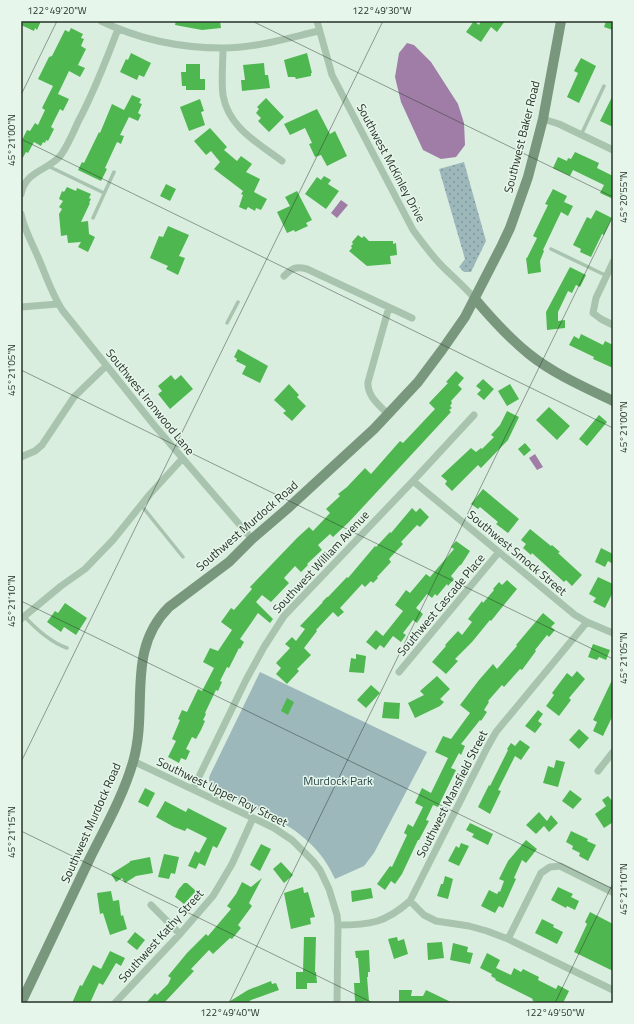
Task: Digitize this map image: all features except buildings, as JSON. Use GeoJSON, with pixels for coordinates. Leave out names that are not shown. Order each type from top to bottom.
{"type":"FeatureCollection","features":[{"type":"Feature","properties":{"kind":"main road","name":"Southwest Baker Road"},"geometry":{"type":"LineString","coordinates":[[475,299],[510,228],[528,177],[543,119],[561,21]]}},
{"type":"Feature","properties":{"kind":"main road"},"geometry":{"type":"LineString","coordinates":[[475,299],[511,338],[529,354],[564,377],[613,401]]}},
{"type":"Feature","properties":{"kind":"main road","name":"Southwest Murdock Road"},"geometry":{"type":"LineString","coordinates":[[21,1003],[106,825],[133,761],[140,711],[143,655],[146,641],[161,615],[169,607],[230,562],[252,539],[288,509],[388,414],[418,382],[465,317],[475,299]]}},
{"type":"Feature","properties":{"kind":"street"},"geometry":{"type":"LineString","coordinates":[[100,21],[142,37],[170,44],[223,48],[266,43],[319,31]]}},
{"type":"Feature","properties":{"kind":"street","name":"Southwest McKinley Drive"},"geometry":{"type":"LineString","coordinates":[[317,21],[332,75],[413,230],[425,248],[441,266],[466,288],[475,299]]}},
{"type":"Feature","properties":{"kind":"street"},"geometry":{"type":"LineString","coordinates":[[21,194],[24,183],[29,178],[54,161],[60,155],[91,98],[118,29]]}},
{"type":"Feature","properties":{"kind":"street"},"geometry":{"type":"LineString","coordinates":[[223,48],[223,94],[228,112],[241,131],[282,161]]}},
{"type":"Feature","properties":{"kind":"street"},"geometry":{"type":"LineString","coordinates":[[543,119],[559,124],[613,150]]}},
{"type":"Feature","properties":{"kind":"street","name":"Southwest Ironwood Lane"},"geometry":{"type":"LineString","coordinates":[[21,214],[25,228],[58,304],[106,366],[182,459],[252,539]]}},
{"type":"Feature","properties":{"kind":"street"},"geometry":{"type":"LineString","coordinates":[[613,262],[596,298],[593,313],[613,325]]}},
{"type":"Feature","properties":{"kind":"street"},"geometry":{"type":"LineString","coordinates":[[284,276],[295,267],[307,269],[412,318]]}},
{"type":"Feature","properties":{"kind":"street"},"geometry":{"type":"LineString","coordinates":[[21,306],[58,304]]}},
{"type":"Feature","properties":{"kind":"street"},"geometry":{"type":"LineString","coordinates":[[388,414],[373,398],[367,388],[389,307]]}},
{"type":"Feature","properties":{"kind":"street"},"geometry":{"type":"LineString","coordinates":[[21,457],[35,451],[42,445],[74,397],[106,366]]}},
{"type":"Feature","properties":{"kind":"street","name":"Southwest William Avenue"},"geometry":{"type":"LineString","coordinates":[[193,789],[246,680],[264,647],[284,616],[474,415]]}},
{"type":"Feature","properties":{"kind":"street"},"geometry":{"type":"LineString","coordinates":[[22,618],[61,586],[85,569],[113,540],[141,505],[182,459]]}},
{"type":"Feature","properties":{"kind":"street","name":"Southwest Smock Street"},"geometry":{"type":"LineString","coordinates":[[414,480],[575,615],[613,633]]}},
{"type":"Feature","properties":{"kind":"street","name":"Southwest Cascade Place"},"geometry":{"type":"LineString","coordinates":[[399,672],[499,552]]}},
{"type":"Feature","properties":{"kind":"street","name":"Southwest Mansfield Street"},"geometry":{"type":"LineString","coordinates":[[338,925],[374,923],[390,917],[410,901],[496,732],[587,622]]}},
{"type":"Feature","properties":{"kind":"street"},"geometry":{"type":"LineString","coordinates":[[598,771],[613,752]]}},
{"type":"Feature","properties":{"kind":"street","name":"Southwest Upper Roy Street"},"geometry":{"type":"LineString","coordinates":[[133,761],[253,818],[292,840],[313,861],[320,870],[329,889],[337,914],[337,1003]]}},
{"type":"Feature","properties":{"kind":"street","name":"Southwest Kathy Street"},"geometry":{"type":"LineString","coordinates":[[115,1003],[180,934],[213,896],[232,864],[253,818]]}},
{"type":"Feature","properties":{"kind":"street"},"geometry":{"type":"LineString","coordinates":[[508,939],[541,872],[550,867],[560,866],[612,892]]}},
{"type":"Feature","properties":{"kind":"street"},"geometry":{"type":"LineString","coordinates":[[410,901],[424,915],[436,921],[474,927],[508,939],[613,990]]}},
{"type":"Feature","properties":{"kind":"street"},"geometry":{"type":"LineString","coordinates":[[151,905],[180,934]]}},
{"type":"Feature","properties":{"kind":"lane"},"geometry":{"type":"LineString","coordinates":[[581,135],[604,86]]}},
{"type":"Feature","properties":{"kind":"lane"},"geometry":{"type":"LineString","coordinates":[[47,166],[104,192]]}},
{"type":"Feature","properties":{"kind":"lane"},"geometry":{"type":"LineString","coordinates":[[93,218],[114,172]]}},
{"type":"Feature","properties":{"kind":"lane"},"geometry":{"type":"LineString","coordinates":[[551,248],[606,276]]}},
{"type":"Feature","properties":{"kind":"lane"},"geometry":{"type":"LineString","coordinates":[[227,323],[238,302]]}},
{"type":"Feature","properties":{"kind":"lane"},"geometry":{"type":"LineString","coordinates":[[141,505],[183,557]]}},
{"type":"Feature","properties":{"kind":"lane"},"geometry":{"type":"LineString","coordinates":[[22,618],[59,645],[67,648]]}},
{"type":"Feature","properties":{"kind":"green space"},"geometry":{"type":"Polygon","coordinates":[[[464,162],[486,241],[471,272],[464,272],[459,267],[465,259],[439,169],[464,162]]]}},
{"type":"Feature","properties":{"kind":"green space","name":"Murdock Park"},"geometry":{"type":"Polygon","coordinates":[[[260,672],[427,752],[374,853],[364,866],[335,879],[318,851],[307,840],[269,815],[221,792],[210,785],[210,775],[260,672]]]}},
{"type":"Feature","properties":{"kind":"shaded area"},"geometry":{"type":"Polygon","coordinates":[[[407,43],[414,45],[431,62],[458,104],[464,123],[465,145],[456,157],[441,159],[423,150],[401,102],[395,77],[399,53],[407,43]]]}},
{"type":"Feature","properties":{"kind":"shaded area"},"geometry":{"type":"Polygon","coordinates":[[[341,200],[348,205],[337,218],[331,213],[341,200]]]}},
{"type":"Feature","properties":{"kind":"shaded area"},"geometry":{"type":"Polygon","coordinates":[[[535,454],[543,467],[537,470],[529,458],[535,454]]]}}]}
